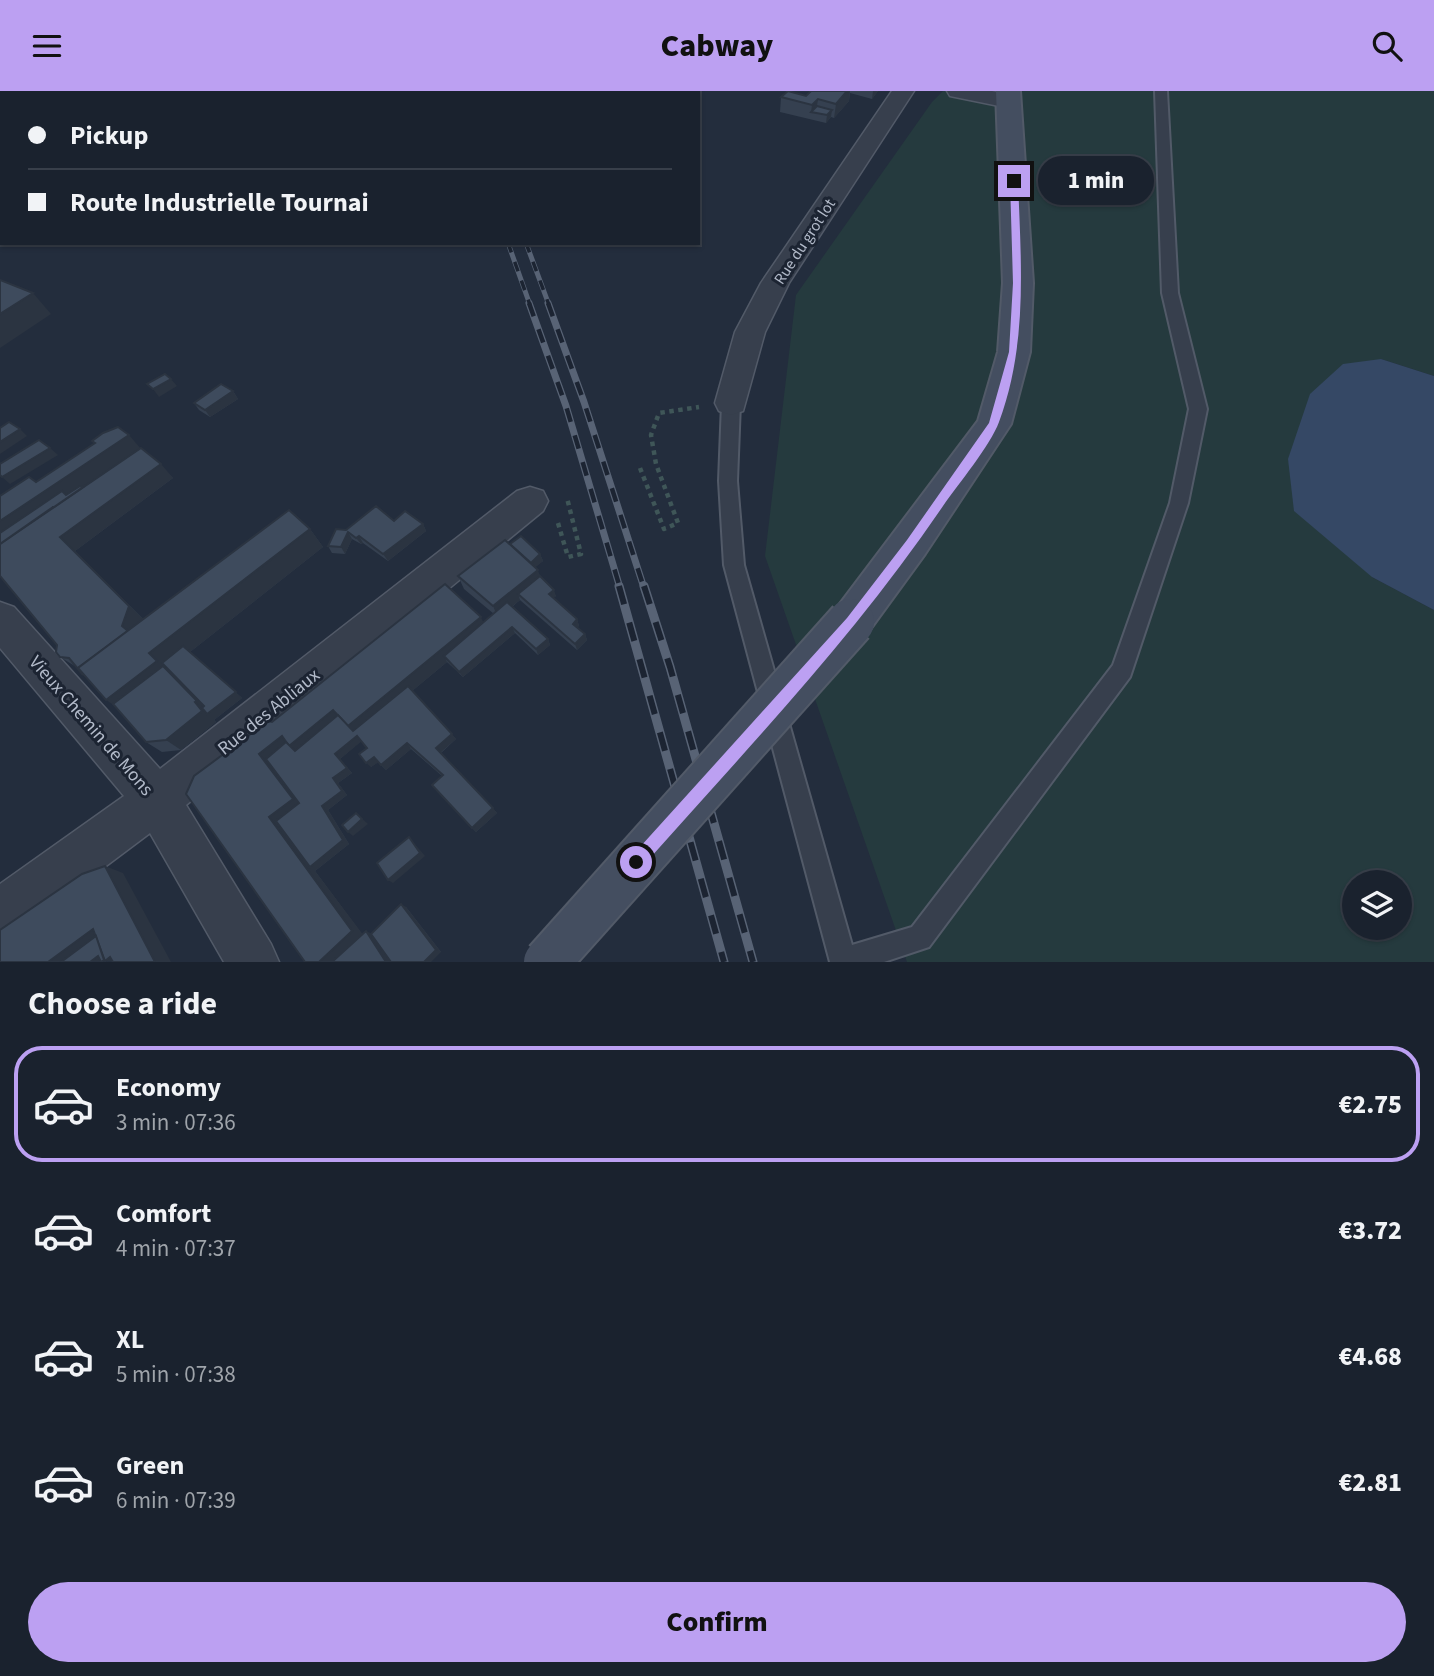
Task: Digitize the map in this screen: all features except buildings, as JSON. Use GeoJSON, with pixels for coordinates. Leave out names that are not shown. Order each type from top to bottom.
{"type":"FeatureCollection","features":[{"type":"Feature","properties":{"kind":"main road"},"geometry":{"type":"LineString","coordinates":[[547,962],[851,622],[911,543],[994,424],[1014,352],[1018,283],[1008,96]]}},
{"type":"Feature","properties":{"kind":"street","name":"Rue du grot lot"},"geometry":{"type":"LineString","coordinates":[[731,403],[750,332],[775,283],[903,91]]}},
{"type":"Feature","properties":{"kind":"street"},"geometry":{"type":"LineString","coordinates":[[957,91],[1008,96]]}},
{"type":"Feature","properties":{"kind":"street","name":"Rue des Abliaux"},"geometry":{"type":"LineString","coordinates":[[0,913],[157,800],[550,503]]}},
{"type":"Feature","properties":{"kind":"street","name":"Vieux Chemin de Mons"},"geometry":{"type":"LineString","coordinates":[[0,619],[157,800],[253,962]]}},
{"type":"Feature","properties":{"kind":"lane"},"geometry":{"type":"LineString","coordinates":[[731,403],[728,481],[734,565],[843,962],[920,938],[1122,670],[1179,503],[1198,409],[1170,293],[1161,91]]}},
{"type":"Feature","properties":{"kind":"path"},"geometry":{"type":"LineString","coordinates":[[640,468],[664,529],[678,523],[656,464],[651,435],[659,413],[731,403]]}},
{"type":"Feature","properties":{"kind":"path"},"geometry":{"type":"LineString","coordinates":[[550,503],[581,554],[568,557],[550,503]]}},
{"type":"Feature","properties":{"kind":"green space"},"geometry":{"type":"Polygon","coordinates":[[[943,91],[1434,91],[1434,376],[1381,359],[1372,577],[1434,610],[1434,962],[907,962],[765,556],[796,295],[932,102],[943,91]]]}},
{"type":"Feature","properties":{"kind":"water"},"geometry":{"type":"Polygon","coordinates":[[[1381,359],[1434,376],[1434,610],[1372,577],[1294,511],[1288,459],[1310,394],[1343,364],[1381,359]]]}},
{"type":"Feature","properties":{"kind":"railway"},"geometry":{"type":"LineString","coordinates":[[509,245],[530,305]]}},
{"type":"Feature","properties":{"kind":"railway"},"geometry":{"type":"LineString","coordinates":[[527,245],[549,305]]}},
{"type":"Feature","properties":{"kind":"railway"},"geometry":{"type":"LineString","coordinates":[[529,303],[566,406],[620,588]]}},
{"type":"Feature","properties":{"kind":"railway"},"geometry":{"type":"LineString","coordinates":[[548,303],[584,402],[644,588]]}},
{"type":"Feature","properties":{"kind":"railway"},"geometry":{"type":"LineString","coordinates":[[619,586],[724,962]]}},
{"type":"Feature","properties":{"kind":"railway"},"geometry":{"type":"LineString","coordinates":[[644,586],[670,667],[753,962]]}},
{"type":"Feature","properties":{"kind":"route"},"geometry":{"type":"LineString","coordinates":[[636,862],[851,622],[911,543],[994,424],[1014,352],[1018,283],[1014,181]]}}]}
